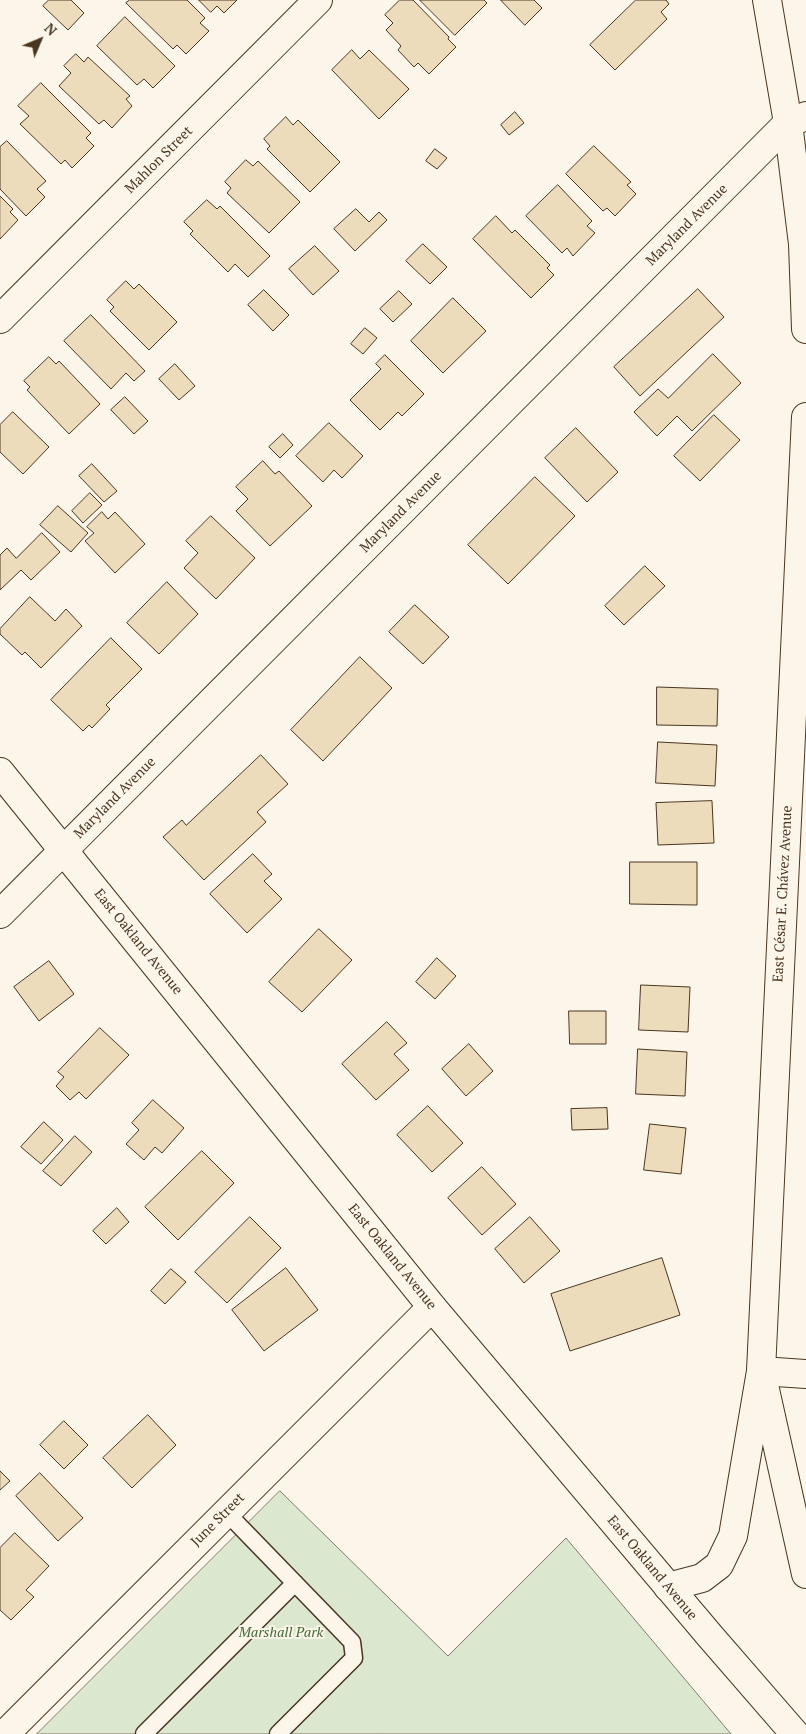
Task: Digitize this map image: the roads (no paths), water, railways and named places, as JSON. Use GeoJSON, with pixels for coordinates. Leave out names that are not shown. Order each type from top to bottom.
{"type":"FeatureCollection","features":[{"type":"Feature","properties":{"kind":"street","name":"Mahlon Street"},"geometry":{"type":"LineString","coordinates":[[0,319],[318,0]]}},
{"type":"Feature","properties":{"kind":"street"},"geometry":{"type":"LineString","coordinates":[[766,0],[797,120],[806,328]]}},
{"type":"Feature","properties":{"kind":"street","name":"Maryland Avenue"},"geometry":{"type":"LineString","coordinates":[[0,914],[797,120]]}},
{"type":"Feature","properties":{"kind":"street","name":"East César E. Chávez Avenue"},"geometry":{"type":"LineString","coordinates":[[668,1587],[702,1578],[719,1565],[733,1536],[761,1371],[799,700],[806,417]]}},
{"type":"Feature","properties":{"kind":"street","name":"East Oakland Avenue"},"geometry":{"type":"LineString","coordinates":[[0,772],[432,1307],[668,1587],[795,1734]]}},
{"type":"Feature","properties":{"kind":"street","name":"June Street"},"geometry":{"type":"LineString","coordinates":[[5,1734],[432,1307]]}},
{"type":"Feature","properties":{"kind":"street"},"geometry":{"type":"LineString","coordinates":[[761,1371],[806,1374]]}},
{"type":"Feature","properties":{"kind":"street","name":"East César E. Chávez Avenue"},"geometry":{"type":"LineString","coordinates":[[761,1371],[806,1574]]}},
{"type":"Feature","properties":{"kind":"lane"},"geometry":{"type":"LineString","coordinates":[[226,1512],[352,1642],[354,1658],[278,1734]]}},
{"type":"Feature","properties":{"kind":"lane"},"geometry":{"type":"LineString","coordinates":[[144,1734],[295,1583]]}},
{"type":"Feature","properties":{"kind":"park label","name":"Marshall Park"},"geometry":{"type":"Point","coordinates":[281,1633]}}]}
